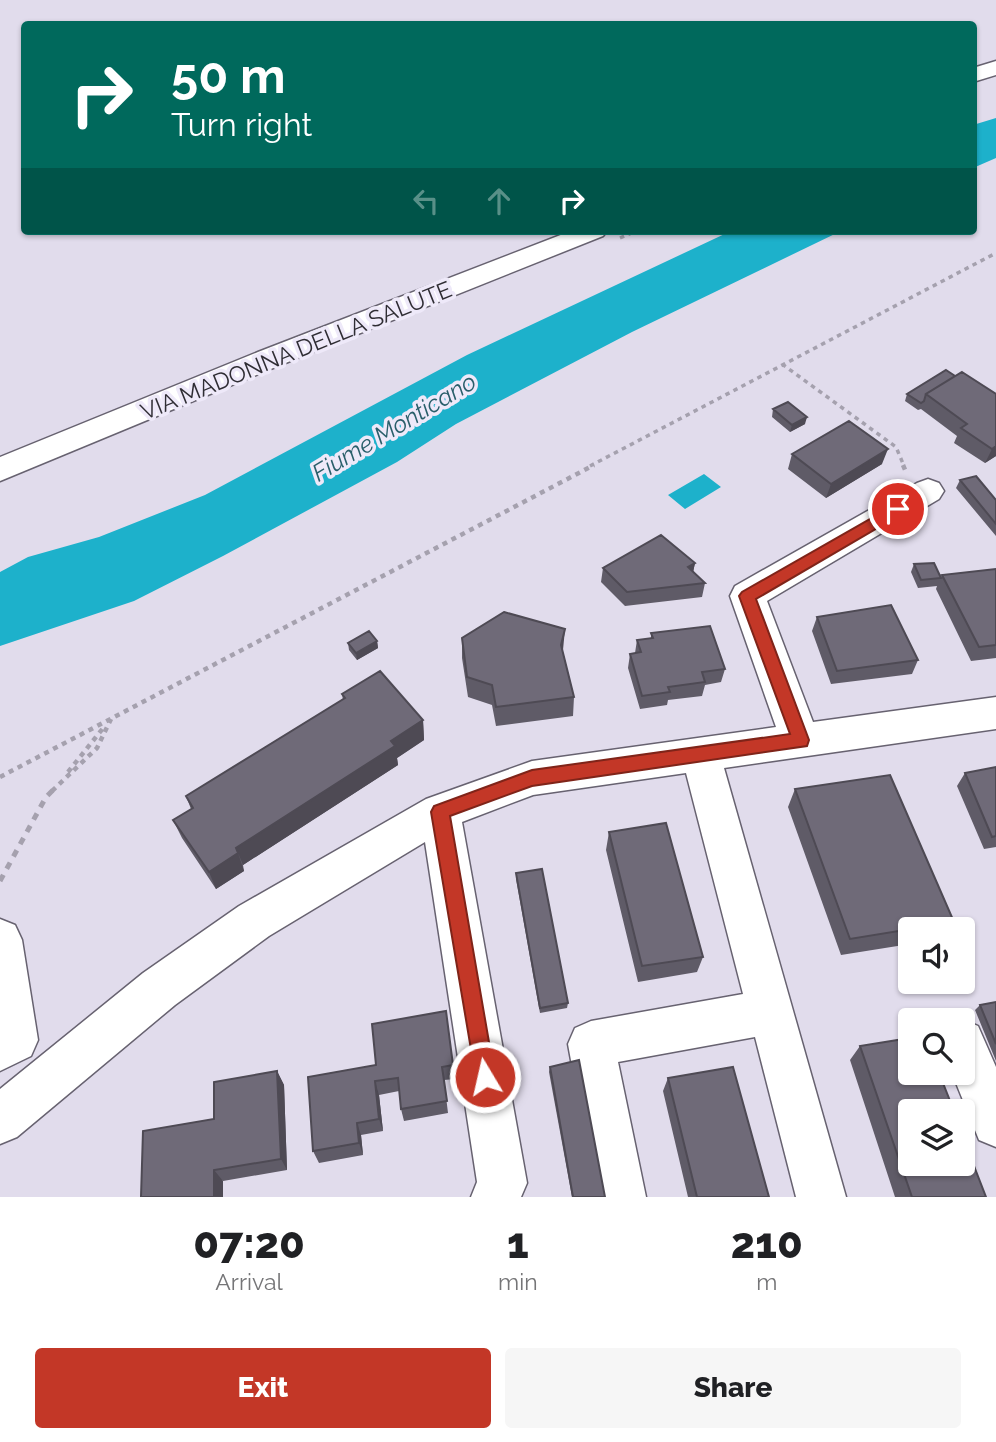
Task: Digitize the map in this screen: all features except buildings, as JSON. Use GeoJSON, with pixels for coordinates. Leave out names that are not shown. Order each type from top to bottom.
{"type":"FeatureCollection","features":[{"type":"Feature","properties":{"kind":"street"},"geometry":{"type":"LineString","coordinates":[[977,74],[996,68]]}},
{"type":"Feature","properties":{"kind":"street","name":"VIA MADONNA DELLA SALUTE"},"geometry":{"type":"LineString","coordinates":[[0,470],[268,359],[584,235]]}},
{"type":"Feature","properties":{"kind":"street"},"geometry":{"type":"LineString","coordinates":[[800,740],[747,596],[924,494]]}},
{"type":"Feature","properties":{"kind":"street"},"geometry":{"type":"LineString","coordinates":[[0,1120],[159,989],[254,921],[440,812],[532,778],[996,713]]}},
{"type":"Feature","properties":{"kind":"street"},"geometry":{"type":"LineString","coordinates":[[701,755],[821,1197]]}},
{"type":"Feature","properties":{"kind":"street"},"geometry":{"type":"LineString","coordinates":[[440,812],[502,1184],[496,1197]]}},
{"type":"Feature","properties":{"kind":"street"},"geometry":{"type":"LineString","coordinates":[[0,940],[15,1040],[0,1048]]}},
{"type":"Feature","properties":{"kind":"street"},"geometry":{"type":"LineString","coordinates":[[621,1197],[591,1044],[769,1012]]}},
{"type":"Feature","properties":{"kind":"street"},"geometry":{"type":"LineString","coordinates":[[975,1072],[996,1123]]}},
{"type":"Feature","properties":{"kind":"path"},"geometry":{"type":"LineString","coordinates":[[0,777],[996,253]]}},
{"type":"Feature","properties":{"kind":"path"},"geometry":{"type":"LineString","coordinates":[[782,364],[896,447],[924,494]]}},
{"type":"Feature","properties":{"kind":"path"},"geometry":{"type":"LineString","coordinates":[[0,881],[46,797],[97,748],[111,718]]}},
{"type":"Feature","properties":{"kind":"water"},"geometry":{"type":"Polygon","coordinates":[[[996,118],[996,158],[977,166],[977,124],[996,118]]]}},
{"type":"Feature","properties":{"kind":"water","name":"Fiume Monticano"},"geometry":{"type":"Polygon","coordinates":[[[722,235],[833,235],[632,332],[456,424],[397,462],[134,601],[0,646],[0,572],[28,557],[99,537],[205,495],[467,355],[722,235]]]}},
{"type":"Feature","properties":{"kind":"water"},"geometry":{"type":"Polygon","coordinates":[[[704,474],[721,487],[685,509],[668,495],[704,474]]]}},
{"type":"Feature","properties":{"kind":"route"},"geometry":{"type":"LineString","coordinates":[[485,1077],[440,812],[532,778],[800,740],[747,596],[898,509]]}}]}
